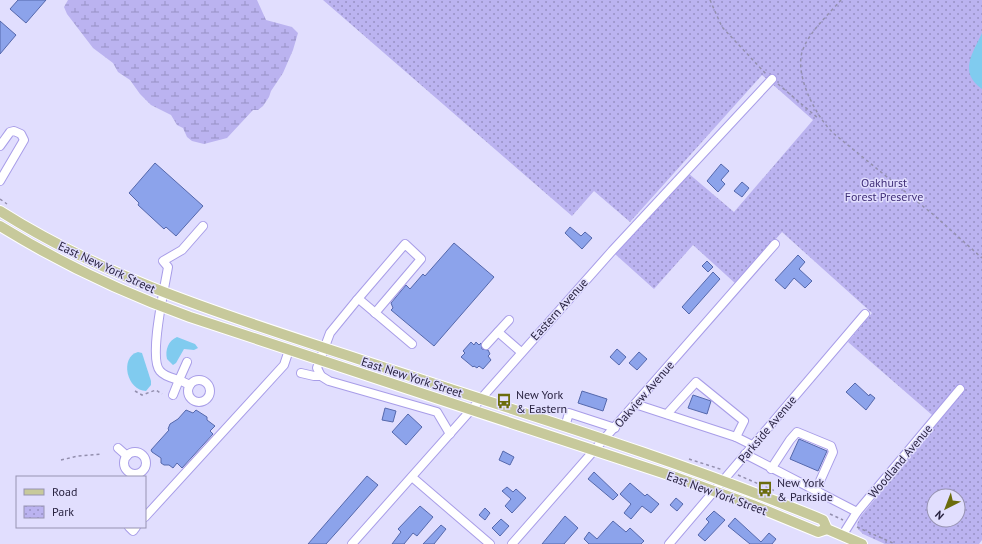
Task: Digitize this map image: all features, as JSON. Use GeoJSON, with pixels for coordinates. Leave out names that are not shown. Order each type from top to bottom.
{"type":"FeatureCollection","features":[{"type":"Feature","properties":{"kind":"main road","name":"East New York Street"},"geometry":{"type":"LineString","coordinates":[[0,211],[75,253],[164,294],[226,316],[724,480],[823,520],[827,529],[862,544]]}},
{"type":"Feature","properties":{"kind":"main road","name":"East New York Street"},"geometry":{"type":"LineString","coordinates":[[0,226],[87,274],[162,307],[319,361],[715,491],[818,532],[827,529]]}},
{"type":"Feature","properties":{"kind":"street","name":"Eastern Avenue"},"geometry":{"type":"LineString","coordinates":[[352,544],[612,251],[772,79]]}},
{"type":"Feature","properties":{"kind":"street"},"geometry":{"type":"LineString","coordinates":[[0,146],[10,132],[14,131],[21,134],[24,140],[2,171],[0,181]]}},
{"type":"Feature","properties":{"kind":"street"},"geometry":{"type":"LineString","coordinates":[[190,385],[170,378],[159,371],[156,363],[155,354],[158,323],[168,267],[160,258],[179,248],[203,226]]}},
{"type":"Feature","properties":{"kind":"street"},"geometry":{"type":"LineString","coordinates":[[375,313],[421,259],[405,244],[330,333],[323,348],[317,368],[321,376],[329,381],[437,412],[450,434]]}},
{"type":"Feature","properties":{"kind":"street","name":"Oakview Avenue"},"geometry":{"type":"LineString","coordinates":[[512,544],[775,244]]}},
{"type":"Feature","properties":{"kind":"street"},"geometry":{"type":"LineString","coordinates":[[357,300],[360,300],[412,344]]}},
{"type":"Feature","properties":{"kind":"street","name":"Parkside Avenue"},"geometry":{"type":"LineString","coordinates":[[669,544],[715,491],[744,454],[865,314]]}},
{"type":"Feature","properties":{"kind":"street"},"geometry":{"type":"LineString","coordinates":[[486,344],[509,320]]}},
{"type":"Feature","properties":{"kind":"street"},"geometry":{"type":"LineString","coordinates":[[498,332],[521,352]]}},
{"type":"Feature","properties":{"kind":"street"},"geometry":{"type":"LineString","coordinates":[[146,516],[284,365],[289,350]]}},
{"type":"Feature","properties":{"kind":"street"},"geometry":{"type":"LineString","coordinates":[[174,395],[187,362]]}},
{"type":"Feature","properties":{"kind":"street"},"geometry":{"type":"LineString","coordinates":[[301,373],[321,376]]}},
{"type":"Feature","properties":{"kind":"street"},"geometry":{"type":"LineString","coordinates":[[667,414],[696,382],[744,421],[736,437]]}},
{"type":"Feature","properties":{"kind":"street"},"geometry":{"type":"LineString","coordinates":[[383,396],[389,384]]}},
{"type":"Feature","properties":{"kind":"street","name":"Woodland Avenue"},"geometry":{"type":"LineString","coordinates":[[842,536],[857,512],[960,389]]}},
{"type":"Feature","properties":{"kind":"street"},"geometry":{"type":"LineString","coordinates":[[422,408],[427,396]]}},
{"type":"Feature","properties":{"kind":"street"},"geometry":{"type":"LineString","coordinates":[[635,404],[736,437],[752,445]]}},
{"type":"Feature","properties":{"kind":"street"},"geometry":{"type":"LineString","coordinates":[[565,427],[569,413],[615,428]]}},
{"type":"Feature","properties":{"kind":"street"},"geometry":{"type":"LineString","coordinates":[[771,469],[797,432],[831,446],[833,452],[816,490]]}},
{"type":"Feature","properties":{"kind":"street"},"geometry":{"type":"LineString","coordinates":[[118,448],[127,456]]}},
{"type":"Feature","properties":{"kind":"street"},"geometry":{"type":"LineString","coordinates":[[744,454],[857,512]]}},
{"type":"Feature","properties":{"kind":"street"},"geometry":{"type":"LineString","coordinates":[[412,477],[490,544]]}},
{"type":"Feature","properties":{"kind":"path"},"geometry":{"type":"LineString","coordinates":[[710,0],[722,27],[772,79],[833,133],[934,216],[982,258]]}},
{"type":"Feature","properties":{"kind":"path"},"geometry":{"type":"LineString","coordinates":[[821,121],[804,80],[802,69],[802,52],[816,29],[841,0]]}},
{"type":"Feature","properties":{"kind":"path"},"geometry":{"type":"LineString","coordinates":[[0,199],[12,207]]}},
{"type":"Feature","properties":{"kind":"path"},"geometry":{"type":"LineString","coordinates":[[135,391],[142,395],[156,390],[162,394]]}},
{"type":"Feature","properties":{"kind":"path"},"geometry":{"type":"LineString","coordinates":[[61,460],[78,456],[101,454]]}},
{"type":"Feature","properties":{"kind":"path"},"geometry":{"type":"LineString","coordinates":[[857,526],[895,544]]}},
{"type":"Feature","properties":{"kind":"green space"},"geometry":{"type":"Polygon","coordinates":[[[68,0],[257,0],[266,20],[292,27],[298,33],[293,50],[283,73],[263,106],[258,110],[253,110],[227,138],[204,144],[192,141],[187,137],[183,128],[177,125],[171,115],[151,105],[140,94],[130,80],[118,72],[113,63],[93,48],[67,14],[64,7],[68,0]]]}},
{"type":"Feature","properties":{"kind":"green space","name":"Oakhurst Forest Preserve"},"geometry":{"type":"Polygon","coordinates":[[[323,0],[982,0],[982,540],[979,544],[885,544],[863,534],[858,529],[857,524],[861,516],[939,421],[848,342],[872,313],[782,232],[736,284],[693,245],[654,289],[615,254],[688,173],[734,212],[813,120],[762,75],[630,222],[594,191],[572,216],[323,0]]]}},
{"type":"Feature","properties":{"kind":"water"},"geometry":{"type":"Polygon","coordinates":[[[982,33],[982,89],[975,83],[969,69],[972,55],[982,33]]]}},
{"type":"Feature","properties":{"kind":"water"},"geometry":{"type":"Polygon","coordinates":[[[177,337],[195,344],[198,348],[194,350],[184,349],[176,363],[173,365],[167,359],[166,352],[169,343],[177,337]]]}},
{"type":"Feature","properties":{"kind":"water"},"geometry":{"type":"Polygon","coordinates":[[[138,352],[142,353],[151,381],[151,385],[146,391],[139,390],[134,386],[128,373],[127,367],[129,360],[132,355],[138,352]]]}},
{"type":"Feature","properties":{"kind":"building"},"geometry":{"type":"Polygon","coordinates":[[[18,0],[46,0],[26,23],[10,9],[18,0]]]}},
{"type":"Feature","properties":{"kind":"building"},"geometry":{"type":"Polygon","coordinates":[[[0,21],[16,35],[0,54],[0,21]]]}},
{"type":"Feature","properties":{"kind":"building"},"geometry":{"type":"Polygon","coordinates":[[[155,163],[203,206],[176,236],[166,227],[164,229],[138,205],[139,203],[129,193],[155,163]]]}},
{"type":"Feature","properties":{"kind":"building"},"geometry":{"type":"Polygon","coordinates":[[[721,164],[729,171],[721,180],[725,184],[718,192],[707,181],[721,164]]]}},
{"type":"Feature","properties":{"kind":"building"},"geometry":{"type":"Polygon","coordinates":[[[742,182],[749,188],[742,197],[734,191],[742,182]]]}},
{"type":"Feature","properties":{"kind":"building"},"geometry":{"type":"Polygon","coordinates":[[[570,227],[581,236],[585,232],[592,238],[582,249],[565,233],[570,227]]]}},
{"type":"Feature","properties":{"kind":"building"},"geometry":{"type":"Polygon","coordinates":[[[454,243],[494,277],[434,346],[391,310],[393,308],[391,303],[406,285],[410,289],[423,274],[425,276],[454,243]]]}},
{"type":"Feature","properties":{"kind":"building"},"geometry":{"type":"Polygon","coordinates":[[[798,255],[805,262],[799,269],[812,281],[805,288],[794,278],[785,289],[775,280],[798,255]]]}},
{"type":"Feature","properties":{"kind":"building"},"geometry":{"type":"Polygon","coordinates":[[[707,261],[713,267],[708,272],[702,266],[707,261]]]}},
{"type":"Feature","properties":{"kind":"building"},"geometry":{"type":"Polygon","coordinates":[[[713,272],[720,279],[689,314],[682,307],[713,272]]]}},
{"type":"Feature","properties":{"kind":"building"},"geometry":{"type":"Polygon","coordinates":[[[471,342],[474,345],[476,342],[479,345],[481,343],[482,349],[488,350],[490,354],[488,356],[491,360],[483,369],[479,366],[477,368],[474,366],[473,367],[461,357],[465,353],[463,351],[471,342]]]}},
{"type":"Feature","properties":{"kind":"building"},"geometry":{"type":"Polygon","coordinates":[[[617,349],[626,357],[619,365],[610,357],[617,349]]]}},
{"type":"Feature","properties":{"kind":"building"},"geometry":{"type":"Polygon","coordinates":[[[639,352],[647,359],[637,370],[629,363],[639,352]]]}},
{"type":"Feature","properties":{"kind":"building"},"geometry":{"type":"Polygon","coordinates":[[[855,383],[869,396],[870,394],[875,398],[866,410],[846,392],[855,383]]]}},
{"type":"Feature","properties":{"kind":"building"},"geometry":{"type":"Polygon","coordinates":[[[582,391],[607,399],[603,411],[578,403],[582,391]]]}},
{"type":"Feature","properties":{"kind":"building"},"geometry":{"type":"Polygon","coordinates":[[[693,395],[711,401],[707,414],[688,408],[693,395]]]}},
{"type":"Feature","properties":{"kind":"building"},"geometry":{"type":"Polygon","coordinates":[[[385,408],[396,411],[393,422],[382,420],[385,408]]]}},
{"type":"Feature","properties":{"kind":"building"},"geometry":{"type":"Polygon","coordinates":[[[186,410],[193,413],[196,410],[207,417],[207,420],[215,426],[210,431],[213,434],[182,468],[177,463],[173,468],[169,465],[164,465],[161,463],[161,458],[151,450],[169,430],[170,424],[178,419],[186,410]]]}},
{"type":"Feature","properties":{"kind":"building"},"geometry":{"type":"Polygon","coordinates":[[[408,414],[422,427],[406,445],[392,432],[408,414]]]}},
{"type":"Feature","properties":{"kind":"building"},"geometry":{"type":"Polygon","coordinates":[[[799,439],[827,451],[818,471],[790,459],[799,439]]]}},
{"type":"Feature","properties":{"kind":"building"},"geometry":{"type":"Polygon","coordinates":[[[503,451],[514,457],[510,465],[499,460],[503,451]]]}},
{"type":"Feature","properties":{"kind":"building"},"geometry":{"type":"Polygon","coordinates":[[[594,472],[618,495],[613,500],[588,479],[594,472]]]}},
{"type":"Feature","properties":{"kind":"building"},"geometry":{"type":"Polygon","coordinates":[[[367,476],[378,485],[326,544],[308,544],[367,476]]]}},
{"type":"Feature","properties":{"kind":"building"},"geometry":{"type":"Polygon","coordinates":[[[630,483],[645,496],[647,494],[659,504],[651,513],[642,506],[631,519],[624,513],[631,504],[620,494],[630,483]]]}},
{"type":"Feature","properties":{"kind":"building"},"geometry":{"type":"Polygon","coordinates":[[[507,487],[513,492],[516,489],[526,498],[512,513],[505,506],[511,499],[502,491],[507,487]]]}},
{"type":"Feature","properties":{"kind":"building"},"geometry":{"type":"Polygon","coordinates":[[[676,498],[683,504],[677,511],[670,505],[676,498]]]}},
{"type":"Feature","properties":{"kind":"building"},"geometry":{"type":"Polygon","coordinates":[[[420,506],[433,517],[417,536],[413,533],[404,544],[392,544],[401,532],[398,529],[420,506]]]}},
{"type":"Feature","properties":{"kind":"building"},"geometry":{"type":"Polygon","coordinates":[[[485,508],[490,513],[485,520],[479,515],[485,508]]]}},
{"type":"Feature","properties":{"kind":"building"},"geometry":{"type":"Polygon","coordinates":[[[714,511],[725,520],[705,541],[698,535],[709,522],[706,519],[714,511]]]}},
{"type":"Feature","properties":{"kind":"building"},"geometry":{"type":"Polygon","coordinates":[[[565,516],[578,528],[564,544],[542,544],[565,516]]]}},
{"type":"Feature","properties":{"kind":"building"},"geometry":{"type":"Polygon","coordinates":[[[735,518],[761,542],[769,533],[776,539],[772,544],[750,544],[728,526],[735,518]]]}},
{"type":"Feature","properties":{"kind":"building"},"geometry":{"type":"Polygon","coordinates":[[[501,519],[509,526],[500,536],[492,528],[501,519]]]}},
{"type":"Feature","properties":{"kind":"building"},"geometry":{"type":"Polygon","coordinates":[[[613,521],[626,532],[630,528],[644,541],[641,544],[589,544],[584,539],[589,532],[597,539],[613,521]]]}},
{"type":"Feature","properties":{"kind":"building"},"geometry":{"type":"Polygon","coordinates":[[[441,525],[446,529],[434,544],[423,544],[441,525]]]}},
{"type":"Feature","properties":{"kind":"place","name":"New York & Eastern"},"geometry":{"type":"Point","coordinates":[504,401]}},
{"type":"Feature","properties":{"kind":"place","name":"New York & Parkside"},"geometry":{"type":"Point","coordinates":[765,489]}}]}
